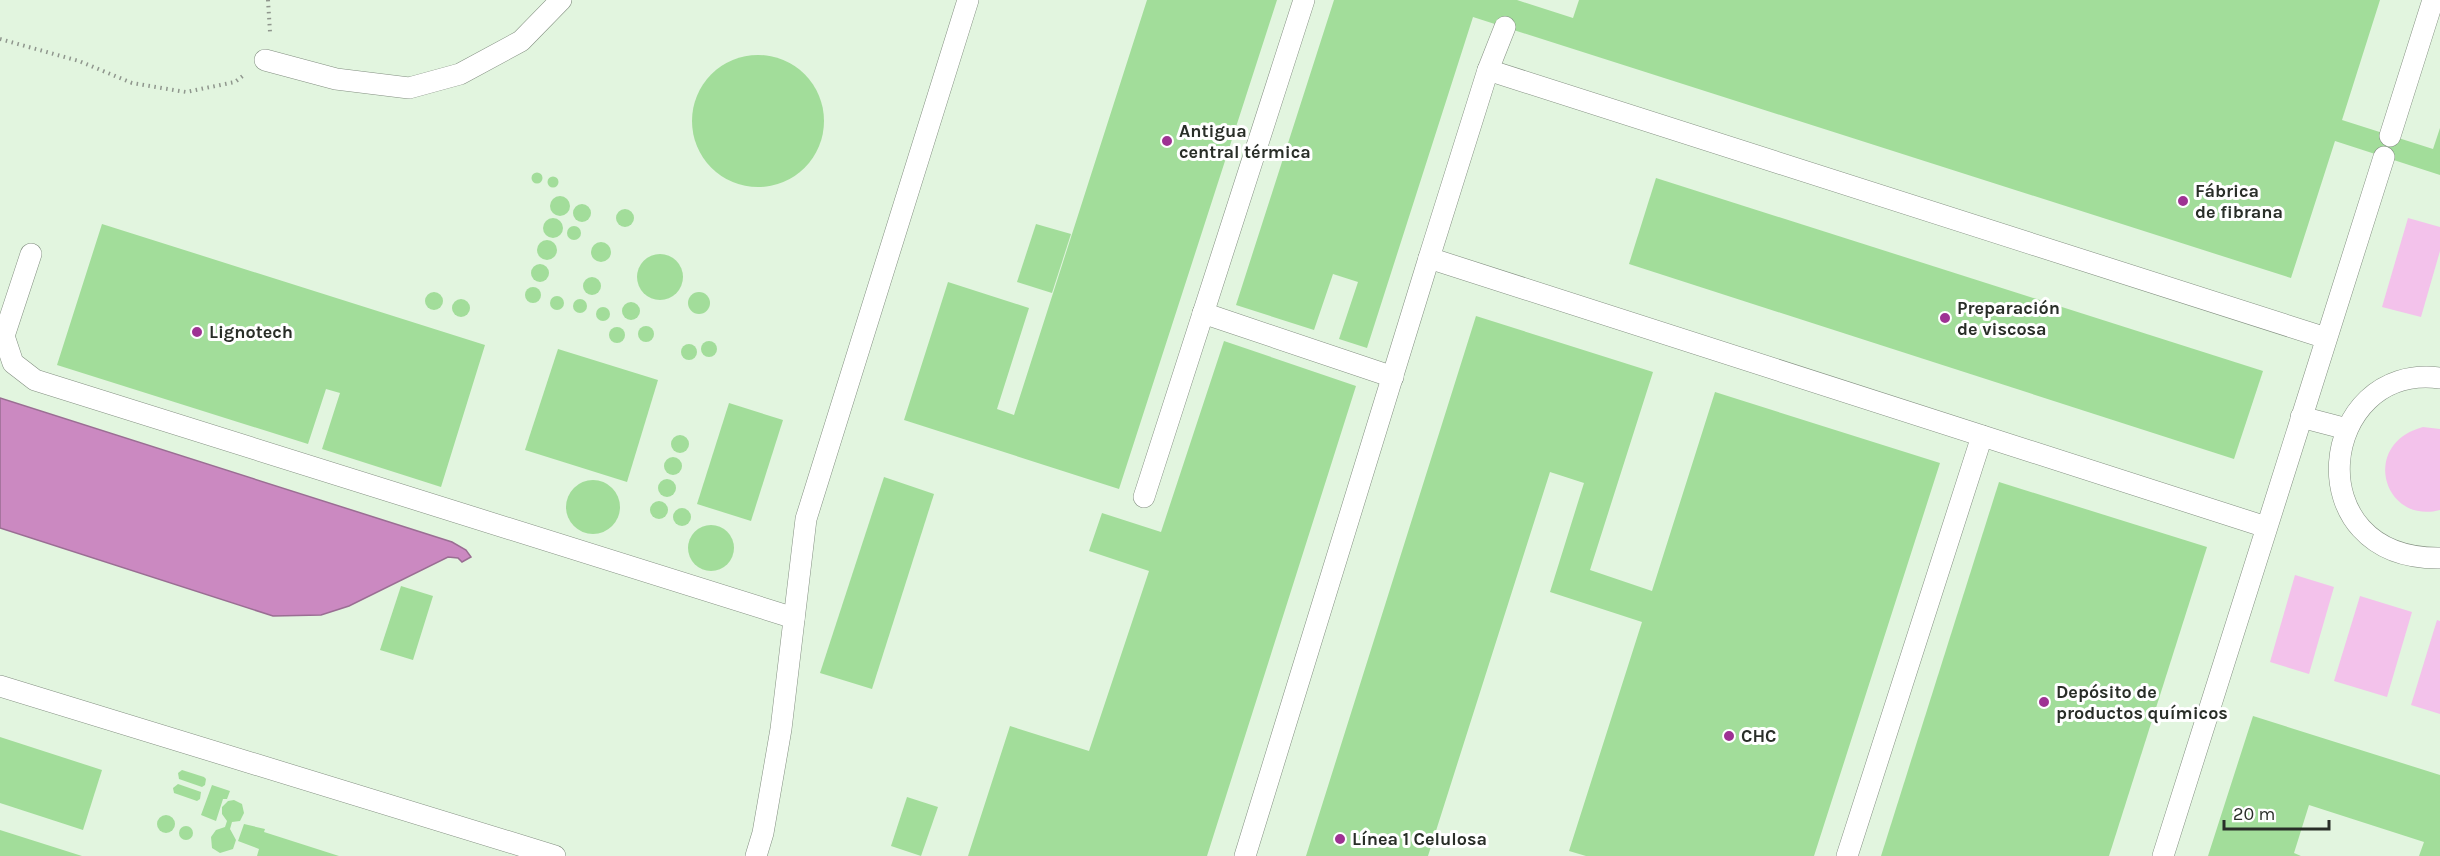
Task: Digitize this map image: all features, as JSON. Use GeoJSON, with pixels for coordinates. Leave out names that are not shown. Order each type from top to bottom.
{"type":"FeatureCollection","features":[{"type":"Feature","properties":{"kind":"lane"},"geometry":{"type":"LineString","coordinates":[[265,60],[336,79],[409,88],[460,74],[521,41],[561,0]]}},
{"type":"Feature","properties":{"kind":"lane"},"geometry":{"type":"LineString","coordinates":[[756,856],[763,833],[781,729],[806,519],[968,0]]}},
{"type":"Feature","properties":{"kind":"lane"},"geometry":{"type":"LineString","coordinates":[[1144,497],[1304,0]]}},
{"type":"Feature","properties":{"kind":"lane"},"geometry":{"type":"LineString","coordinates":[[2390,136],[2433,0]]}},
{"type":"Feature","properties":{"kind":"lane"},"geometry":{"type":"LineString","coordinates":[[1245,856],[1429,258],[1488,70],[1505,27]]}},
{"type":"Feature","properties":{"kind":"lane"},"geometry":{"type":"LineString","coordinates":[[1488,70],[2326,338]]}},
{"type":"Feature","properties":{"kind":"lane"},"geometry":{"type":"LineString","coordinates":[[2163,856],[2384,157]]}},
{"type":"Feature","properties":{"kind":"lane"},"geometry":{"type":"LineString","coordinates":[[31,254],[4,336],[13,363],[35,380],[794,618]]}},
{"type":"Feature","properties":{"kind":"lane"},"geometry":{"type":"LineString","coordinates":[[1429,258],[2266,527]]}},
{"type":"Feature","properties":{"kind":"lane"},"geometry":{"type":"LineString","coordinates":[[1203,313],[1393,377]]}},
{"type":"Feature","properties":{"kind":"lane"},"geometry":{"type":"LineString","coordinates":[[2440,378],[2415,378],[2394,384],[2375,395],[2359,410],[2347,429],[2340,449],[2338,471],[2342,493],[2350,513],[2364,531],[2380,545],[2401,554],[2422,558],[2440,558]]}},
{"type":"Feature","properties":{"kind":"lane"},"geometry":{"type":"LineString","coordinates":[[2301,417],[2347,429]]}},
{"type":"Feature","properties":{"kind":"lane"},"geometry":{"type":"LineString","coordinates":[[1847,856],[1982,436]]}},
{"type":"Feature","properties":{"kind":"lane"},"geometry":{"type":"LineString","coordinates":[[0,686],[555,856]]}},
{"type":"Feature","properties":{"kind":"path"},"geometry":{"type":"LineString","coordinates":[[0,39],[79,61],[132,83],[186,92],[235,82],[265,60],[272,45],[268,0]]}},
{"type":"Feature","properties":{"kind":"shaded area"},"geometry":{"type":"Polygon","coordinates":[[[0,0],[2440,0],[2440,856],[0,856],[0,0]]]}},
{"type":"Feature","properties":{"kind":"shaded area"},"geometry":{"type":"Polygon","coordinates":[[[2408,218],[2440,227],[2440,251],[2421,317],[2382,307],[2408,218]]]}},
{"type":"Feature","properties":{"kind":"shaded area"},"geometry":{"type":"Polygon","coordinates":[[[0,398],[452,542],[466,550],[471,557],[462,562],[458,558],[448,557],[349,606],[321,615],[273,616],[0,528],[0,398]]]}},
{"type":"Feature","properties":{"kind":"shaded area"},"geometry":{"type":"Polygon","coordinates":[[[2423,427],[2440,429],[2440,510],[2421,511],[2405,506],[2393,495],[2387,480],[2385,465],[2391,449],[2403,436],[2423,427]]]}},
{"type":"Feature","properties":{"kind":"shaded area"},"geometry":{"type":"Polygon","coordinates":[[[2295,575],[2334,587],[2309,674],[2270,662],[2295,575]]]}},
{"type":"Feature","properties":{"kind":"shaded area"},"geometry":{"type":"Polygon","coordinates":[[[2360,596],[2412,612],[2387,697],[2334,681],[2360,596]]]}},
{"type":"Feature","properties":{"kind":"shaded area"},"geometry":{"type":"Polygon","coordinates":[[[2437,620],[2440,621],[2440,714],[2411,705],[2437,620]]]}},
{"type":"Feature","properties":{"kind":"building","name":"Antigua central térmica"},"geometry":{"type":"Polygon","coordinates":[[[1147,0],[1277,0],[1119,489],[904,420],[948,282],[1029,308],[997,409],[1014,415],[1147,0]]]}},
{"type":"Feature","properties":{"kind":"building","name":"Fábrica de fibrana"},"geometry":{"type":"Polygon","coordinates":[[[1334,0],[1517,0],[1573,18],[1579,0],[2380,0],[2342,120],[2433,149],[2440,128],[2440,175],[2335,141],[2291,278],[1473,17],[1367,348],[1339,339],[1358,282],[1333,274],[1314,330],[1236,305],[1334,0]]]}},
{"type":"Feature","properties":{"kind":"building"},"geometry":{"type":"Polygon","coordinates":[[[758,55],[783,60],[805,74],[819,96],[824,121],[819,146],[805,168],[783,182],[758,187],[733,182],[711,168],[697,146],[692,121],[697,96],[711,74],[733,60],[758,55]]]}},
{"type":"Feature","properties":{"kind":"building"},"geometry":{"type":"Polygon","coordinates":[[[537,172],[543,178],[537,184],[531,178],[537,172]]]}},
{"type":"Feature","properties":{"kind":"building"},"geometry":{"type":"Polygon","coordinates":[[[553,176],[559,182],[553,188],[547,182],[553,176]]]}},
{"type":"Feature","properties":{"kind":"building","name":"Preparación de viscosa"},"geometry":{"type":"Polygon","coordinates":[[[1656,178],[2263,371],[2234,459],[1629,264],[1656,178]]]}},
{"type":"Feature","properties":{"kind":"building"},"geometry":{"type":"Polygon","coordinates":[[[560,196],[567,199],[570,206],[567,213],[560,216],[553,213],[550,206],[553,199],[560,196]]]}},
{"type":"Feature","properties":{"kind":"building"},"geometry":{"type":"Polygon","coordinates":[[[578,204],[586,204],[591,209],[589,220],[578,222],[573,217],[573,209],[578,204]]]}},
{"type":"Feature","properties":{"kind":"building"},"geometry":{"type":"Polygon","coordinates":[[[625,209],[631,212],[634,218],[631,224],[625,227],[619,224],[616,218],[619,212],[625,209]]]}},
{"type":"Feature","properties":{"kind":"building"},"geometry":{"type":"Polygon","coordinates":[[[553,218],[560,221],[563,228],[560,235],[553,238],[546,235],[543,228],[546,221],[553,218]]]}},
{"type":"Feature","properties":{"kind":"building","name":"Lignotech"},"geometry":{"type":"Polygon","coordinates":[[[102,224],[485,345],[441,487],[322,449],[340,393],[326,389],[308,444],[57,365],[102,224]]]}},
{"type":"Feature","properties":{"kind":"building"},"geometry":{"type":"Polygon","coordinates":[[[1036,224],[1071,234],[1052,293],[1017,282],[1036,224]]]}},
{"type":"Feature","properties":{"kind":"building"},"geometry":{"type":"Polygon","coordinates":[[[571,226],[577,226],[581,233],[577,240],[571,240],[567,236],[567,230],[571,226]]]}},
{"type":"Feature","properties":{"kind":"building"},"geometry":{"type":"Polygon","coordinates":[[[547,240],[554,243],[557,250],[554,257],[547,260],[540,257],[537,250],[540,243],[547,240]]]}},
{"type":"Feature","properties":{"kind":"building"},"geometry":{"type":"Polygon","coordinates":[[[601,242],[608,245],[611,252],[608,259],[601,262],[594,259],[591,252],[594,245],[601,242]]]}},
{"type":"Feature","properties":{"kind":"building"},"geometry":{"type":"Polygon","coordinates":[[[660,254],[676,261],[683,277],[676,293],[660,300],[644,293],[637,277],[644,261],[660,254]]]}},
{"type":"Feature","properties":{"kind":"building"},"geometry":{"type":"Polygon","coordinates":[[[536,264],[544,264],[549,269],[547,280],[536,282],[531,277],[531,269],[536,264]]]}},
{"type":"Feature","properties":{"kind":"building"},"geometry":{"type":"Polygon","coordinates":[[[588,277],[596,277],[601,282],[599,293],[588,295],[583,290],[583,282],[588,277]]]}},
{"type":"Feature","properties":{"kind":"building"},"geometry":{"type":"Polygon","coordinates":[[[533,287],[539,289],[541,295],[539,301],[533,303],[527,301],[525,295],[527,289],[533,287]]]}},
{"type":"Feature","properties":{"kind":"building"},"geometry":{"type":"Polygon","coordinates":[[[434,292],[440,295],[443,301],[440,307],[434,310],[428,307],[425,301],[428,295],[434,292]]]}},
{"type":"Feature","properties":{"kind":"building"},"geometry":{"type":"Polygon","coordinates":[[[699,292],[707,295],[710,303],[707,311],[699,314],[691,311],[688,303],[691,295],[699,292]]]}},
{"type":"Feature","properties":{"kind":"building"},"geometry":{"type":"Polygon","coordinates":[[[554,296],[560,296],[564,303],[560,310],[554,310],[550,306],[550,300],[554,296]]]}},
{"type":"Feature","properties":{"kind":"building"},"geometry":{"type":"Polygon","coordinates":[[[457,299],[465,299],[470,304],[468,315],[457,317],[452,312],[452,304],[457,299]]]}},
{"type":"Feature","properties":{"kind":"building"},"geometry":{"type":"Polygon","coordinates":[[[577,299],[583,299],[587,306],[583,313],[577,313],[573,309],[573,303],[577,299]]]}},
{"type":"Feature","properties":{"kind":"building"},"geometry":{"type":"Polygon","coordinates":[[[631,302],[637,305],[640,311],[637,317],[631,320],[625,317],[622,311],[625,305],[631,302]]]}},
{"type":"Feature","properties":{"kind":"building"},"geometry":{"type":"Polygon","coordinates":[[[603,307],[608,309],[610,314],[608,319],[603,321],[598,319],[596,314],[598,309],[603,307]]]}},
{"type":"Feature","properties":{"kind":"building"},"geometry":{"type":"Polygon","coordinates":[[[1476,316],[1653,372],[1590,570],[1652,591],[1715,392],[1940,463],[1814,856],[1586,856],[1569,851],[1642,622],[1550,592],[1584,483],[1550,472],[1428,856],[1306,856],[1476,316]]]}},
{"type":"Feature","properties":{"kind":"building"},"geometry":{"type":"Polygon","coordinates":[[[646,326],[654,334],[646,342],[638,334],[646,326]]]}},
{"type":"Feature","properties":{"kind":"building"},"geometry":{"type":"Polygon","coordinates":[[[614,327],[620,327],[625,335],[623,341],[614,343],[609,338],[609,332],[614,327]]]}},
{"type":"Feature","properties":{"kind":"building"},"geometry":{"type":"Polygon","coordinates":[[[709,341],[715,343],[717,349],[715,355],[709,357],[703,355],[701,349],[703,343],[709,341]]]}},
{"type":"Feature","properties":{"kind":"building"},"geometry":{"type":"Polygon","coordinates":[[[1224,341],[1356,386],[1207,856],[968,856],[1010,726],[1089,751],[1149,571],[1089,551],[1102,513],[1161,532],[1224,341]]]}},
{"type":"Feature","properties":{"kind":"building"},"geometry":{"type":"Polygon","coordinates":[[[689,344],[695,346],[697,352],[695,358],[689,360],[683,358],[681,352],[683,346],[689,344]]]}},
{"type":"Feature","properties":{"kind":"building"},"geometry":{"type":"Polygon","coordinates":[[[558,349],[658,380],[627,482],[525,450],[558,349]]]}},
{"type":"Feature","properties":{"kind":"building"},"geometry":{"type":"Polygon","coordinates":[[[729,403],[783,420],[751,521],[697,504],[729,403]]]}},
{"type":"Feature","properties":{"kind":"building"},"geometry":{"type":"Polygon","coordinates":[[[680,435],[686,438],[689,444],[686,450],[680,453],[674,450],[671,444],[674,438],[680,435]]]}},
{"type":"Feature","properties":{"kind":"building"},"geometry":{"type":"Polygon","coordinates":[[[673,457],[679,460],[682,466],[679,472],[673,475],[667,472],[664,466],[667,460],[673,457]]]}},
{"type":"Feature","properties":{"kind":"building"},"geometry":{"type":"Polygon","coordinates":[[[884,477],[934,494],[872,689],[820,673],[884,477]]]}},
{"type":"Feature","properties":{"kind":"building"},"geometry":{"type":"Polygon","coordinates":[[[667,479],[673,482],[676,488],[673,494],[667,497],[661,494],[658,488],[661,482],[667,479]]]}},
{"type":"Feature","properties":{"kind":"building"},"geometry":{"type":"Polygon","coordinates":[[[588,480],[598,480],[608,484],[616,492],[620,507],[616,522],[608,530],[598,534],[588,534],[578,530],[570,522],[566,512],[566,502],[570,492],[578,484],[588,480]]]}},
{"type":"Feature","properties":{"kind":"building","name":"Depósito de productos químicos"},"geometry":{"type":"Polygon","coordinates":[[[1999,482],[2207,547],[2109,856],[1881,856],[1999,482]]]}},
{"type":"Feature","properties":{"kind":"building"},"geometry":{"type":"Polygon","coordinates":[[[659,501],[665,504],[668,510],[665,516],[659,519],[653,516],[650,510],[653,504],[659,501]]]}},
{"type":"Feature","properties":{"kind":"building"},"geometry":{"type":"Polygon","coordinates":[[[682,508],[688,511],[691,517],[688,523],[682,526],[676,523],[673,517],[676,511],[682,508]]]}},
{"type":"Feature","properties":{"kind":"building"},"geometry":{"type":"Polygon","coordinates":[[[711,525],[727,532],[734,548],[727,564],[711,571],[695,564],[688,548],[695,532],[711,525]]]}},
{"type":"Feature","properties":{"kind":"building"},"geometry":{"type":"Polygon","coordinates":[[[401,586],[433,596],[413,660],[380,650],[401,586]]]}},
{"type":"Feature","properties":{"kind":"building"},"geometry":{"type":"Polygon","coordinates":[[[2253,716],[2440,775],[2440,856],[2419,856],[2424,842],[2309,805],[2294,853],[2301,856],[2208,856],[2253,716]]]}},
{"type":"Feature","properties":{"kind":"building"},"geometry":{"type":"Polygon","coordinates":[[[0,737],[102,770],[83,830],[0,803],[0,737]]]}},
{"type":"Feature","properties":{"kind":"building"},"geometry":{"type":"Polygon","coordinates":[[[182,770],[204,777],[205,785],[202,787],[179,779],[178,773],[182,770]]]}},
{"type":"Feature","properties":{"kind":"building"},"geometry":{"type":"Polygon","coordinates":[[[178,784],[201,792],[200,799],[197,801],[174,793],[173,788],[178,784]]]}},
{"type":"Feature","properties":{"kind":"building"},"geometry":{"type":"Polygon","coordinates":[[[212,785],[230,791],[227,799],[223,799],[216,821],[201,815],[212,785]]]}},
{"type":"Feature","properties":{"kind":"building"},"geometry":{"type":"Polygon","coordinates":[[[907,797],[938,807],[921,856],[891,846],[907,797]]]}},
{"type":"Feature","properties":{"kind":"building"},"geometry":{"type":"Polygon","coordinates":[[[234,800],[242,804],[244,813],[240,821],[232,822],[230,829],[236,840],[233,849],[220,853],[212,848],[211,837],[216,830],[225,827],[227,821],[222,814],[222,807],[228,801],[234,800]]]}},
{"type":"Feature","properties":{"kind":"building"},"geometry":{"type":"Polygon","coordinates":[[[166,815],[172,818],[175,824],[172,830],[166,833],[160,830],[157,824],[160,818],[166,815]]]}},
{"type":"Feature","properties":{"kind":"building"},"geometry":{"type":"Polygon","coordinates":[[[244,824],[265,829],[264,832],[339,856],[257,856],[259,849],[238,841],[244,824]]]}},
{"type":"Feature","properties":{"kind":"building"},"geometry":{"type":"Polygon","coordinates":[[[186,826],[191,828],[193,833],[191,838],[186,840],[181,838],[179,833],[181,828],[186,826]]]}},
{"type":"Feature","properties":{"kind":"building"},"geometry":{"type":"Polygon","coordinates":[[[0,830],[82,856],[0,856],[0,830]]]}},
{"type":"Feature","properties":{"kind":"place","name":"Antigua central térmica"},"geometry":{"type":"Point","coordinates":[1167,141]}},
{"type":"Feature","properties":{"kind":"place","name":"Fábrica de fibrana"},"geometry":{"type":"Point","coordinates":[2183,201]}},
{"type":"Feature","properties":{"kind":"place","name":"Preparación de viscosa"},"geometry":{"type":"Point","coordinates":[1945,318]}},
{"type":"Feature","properties":{"kind":"place","name":"Lignotech"},"geometry":{"type":"Point","coordinates":[197,332]}},
{"type":"Feature","properties":{"kind":"place","name":"Depósito de productos químicos"},"geometry":{"type":"Point","coordinates":[2044,702]}},
{"type":"Feature","properties":{"kind":"place","name":"CHC"},"geometry":{"type":"Point","coordinates":[1729,736]}},
{"type":"Feature","properties":{"kind":"place","name":"Línea 1 Celulosa"},"geometry":{"type":"Point","coordinates":[1340,839]}}]}
